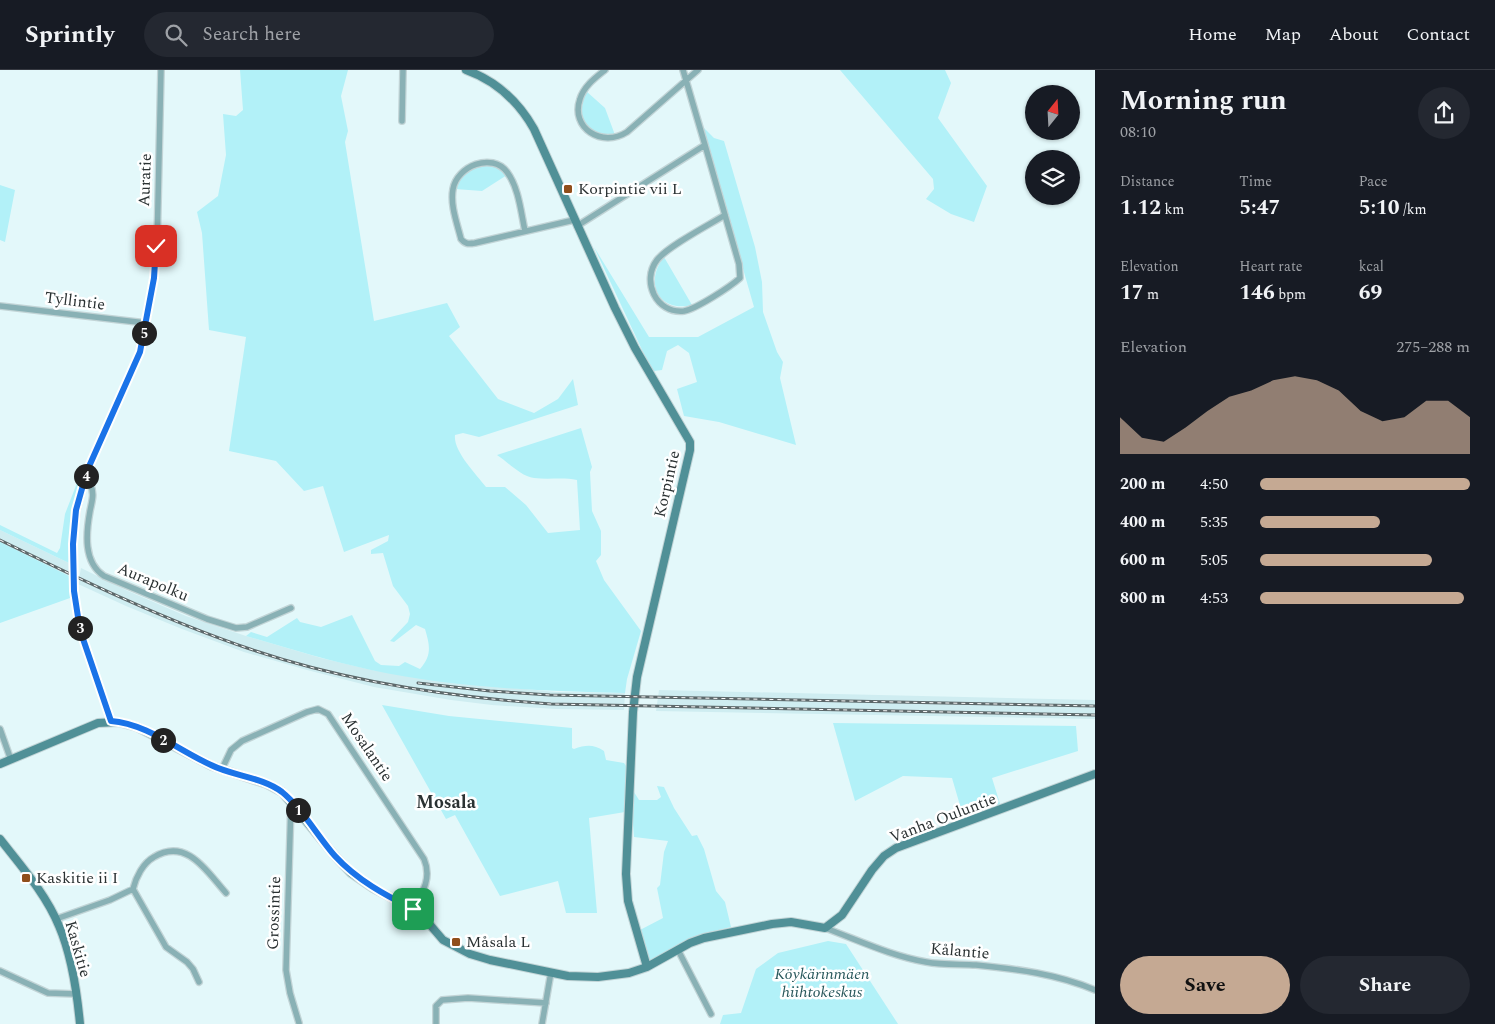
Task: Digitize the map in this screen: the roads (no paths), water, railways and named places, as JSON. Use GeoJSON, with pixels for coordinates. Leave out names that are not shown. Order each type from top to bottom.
{"type":"FeatureCollection","features":[{"type":"Feature","properties":{"kind":"street","name":"Auratie"},"geometry":{"type":"LineString","coordinates":[[111,721],[83,642],[74,591],[73,544],[76,510],[84,481],[91,460],[140,352],[146,323],[154,278],[156,246],[161,70]]}},
{"type":"Feature","properties":{"kind":"street"},"geometry":{"type":"LineString","coordinates":[[402,121],[403,70]]}},
{"type":"Feature","properties":{"kind":"street","name":"Korpintie"},"geometry":{"type":"LineString","coordinates":[[466,70],[495,83],[510,96],[523,111],[534,129],[635,348],[690,442],[690,450],[636,677],[633,712],[626,874],[628,901],[647,968]]}},
{"type":"Feature","properties":{"kind":"street"},"geometry":{"type":"LineString","coordinates":[[605,70],[584,90],[578,107],[582,125],[589,132],[603,138],[613,138],[626,132],[698,70]]}},
{"type":"Feature","properties":{"kind":"street"},"geometry":{"type":"LineString","coordinates":[[683,70],[705,145],[725,215],[739,264],[740,278],[689,310],[674,310],[661,304],[652,293],[650,282],[658,259],[667,251],[725,215]]}},
{"type":"Feature","properties":{"kind":"street"},"geometry":{"type":"LineString","coordinates":[[525,232],[511,178],[505,170],[489,163],[480,163],[472,165],[463,172],[454,184],[452,200],[461,239],[464,243],[468,244],[576,223],[705,145]]}},
{"type":"Feature","properties":{"kind":"street","name":"Tyllintie"},"geometry":{"type":"LineString","coordinates":[[0,306],[146,323]]}},
{"type":"Feature","properties":{"kind":"street","name":"Aurapolku"},"geometry":{"type":"LineString","coordinates":[[84,481],[90,484],[94,493],[88,531],[88,555],[95,569],[104,576],[207,619],[236,628],[247,627],[291,608]]}},
{"type":"Feature","properties":{"kind":"street","name":"Mosalantie"},"geometry":{"type":"LineString","coordinates":[[222,769],[231,750],[242,741],[307,712],[318,709],[328,714],[424,859],[428,872],[426,882],[413,909]]}},
{"type":"Feature","properties":{"kind":"street"},"geometry":{"type":"LineString","coordinates":[[0,764],[90,726],[111,721],[137,727],[212,766],[267,784],[282,792],[335,856],[351,872],[373,888],[413,909],[444,940],[462,950],[490,960],[582,978],[598,977],[629,973],[647,968],[704,938],[791,922],[825,928]]}},
{"type":"Feature","properties":{"kind":"street"},"geometry":{"type":"LineString","coordinates":[[0,729],[11,760]]}},
{"type":"Feature","properties":{"kind":"street","name":"Vanha Ouluntie"},"geometry":{"type":"LineString","coordinates":[[825,928],[842,915],[872,870],[884,856],[896,848],[1095,774]]}},
{"type":"Feature","properties":{"kind":"street","name":"Grossintie"},"geometry":{"type":"LineString","coordinates":[[291,802],[286,970],[298,1023]]}},
{"type":"Feature","properties":{"kind":"street","name":"Kaskitie"},"geometry":{"type":"LineString","coordinates":[[0,839],[38,890],[59,926],[76,994],[80,1024]]}},
{"type":"Feature","properties":{"kind":"street"},"geometry":{"type":"LineString","coordinates":[[56,920],[110,900],[133,889],[138,875],[151,859],[168,850],[177,850],[193,858],[226,893]]}},
{"type":"Feature","properties":{"kind":"street"},"geometry":{"type":"LineString","coordinates":[[133,889],[166,947],[187,962],[193,969],[199,982]]}},
{"type":"Feature","properties":{"kind":"street","name":"Kålantie"},"geometry":{"type":"LineString","coordinates":[[825,928],[892,953],[927,962],[978,965],[1035,972],[1076,982],[1095,990]]}},
{"type":"Feature","properties":{"kind":"street"},"geometry":{"type":"LineString","coordinates":[[678,950],[711,1014]]}},
{"type":"Feature","properties":{"kind":"street"},"geometry":{"type":"LineString","coordinates":[[0,971],[48,992],[76,994]]}},
{"type":"Feature","properties":{"kind":"street"},"geometry":{"type":"LineString","coordinates":[[542,1024],[551,972]]}},
{"type":"Feature","properties":{"kind":"street"},"geometry":{"type":"LineString","coordinates":[[436,1024],[436,1006],[442,1000],[468,998],[546,1002]]}},
{"type":"Feature","properties":{"kind":"railway"},"geometry":{"type":"LineString","coordinates":[[0,540],[124,599],[218,638],[324,671],[399,686],[475,697],[551,704],[1095,715]]}},
{"type":"Feature","properties":{"kind":"railway"},"geometry":{"type":"LineString","coordinates":[[418,683],[550,695],[1095,706]]}},
{"type":"Feature","properties":{"kind":"place","name":"Korpintie vii L"},"geometry":{"type":"Point","coordinates":[568,189]}},
{"type":"Feature","properties":{"kind":"place","name":"Kaskitie ii I"},"geometry":{"type":"Point","coordinates":[26,878]}},
{"type":"Feature","properties":{"kind":"place","name":"Måsala L"},"geometry":{"type":"Point","coordinates":[456,942]}},
{"type":"Feature","properties":{"kind":"district","name":"Mosala"},"geometry":{"type":"Point","coordinates":[446,802]}},
{"type":"Feature","properties":{"kind":"park label","name":"Köykärinmäen hiihtokeskus"},"geometry":{"type":"Point","coordinates":[822,983]}}]}
